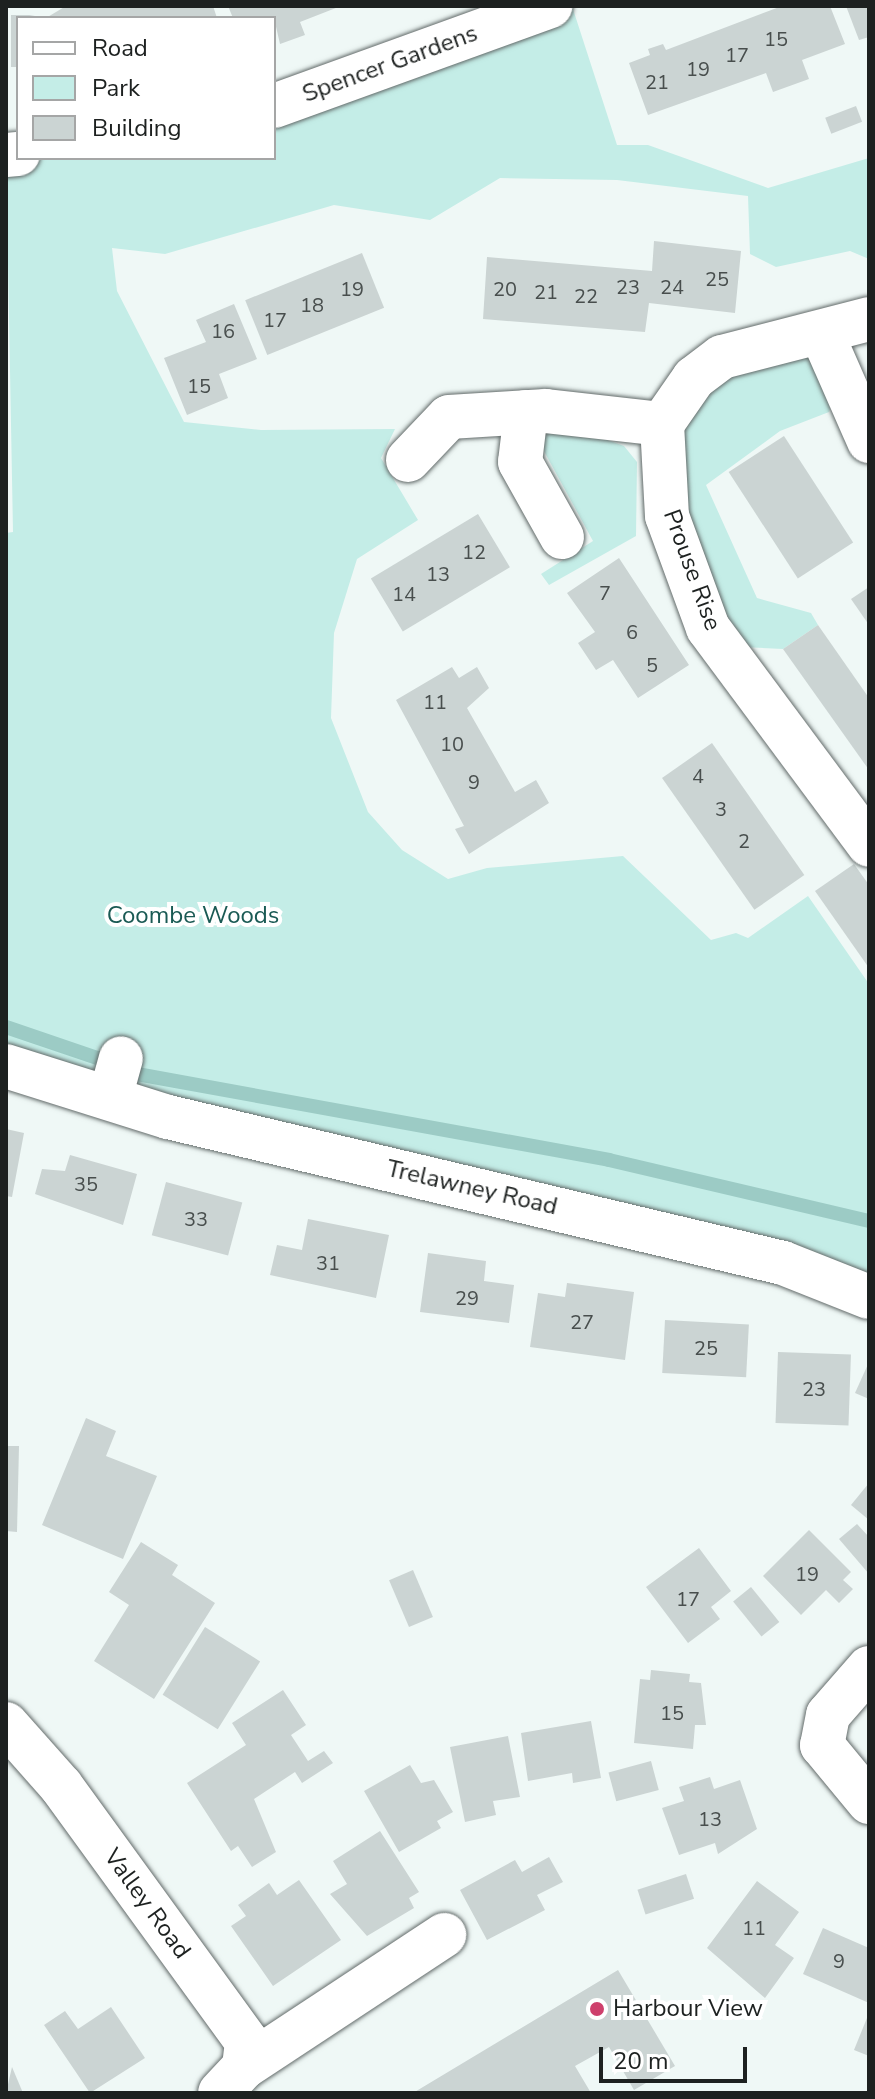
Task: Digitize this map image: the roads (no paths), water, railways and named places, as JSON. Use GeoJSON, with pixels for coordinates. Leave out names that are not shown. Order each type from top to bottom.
{"type":"FeatureCollection","features":[{"type":"Feature","properties":{"kind":"street","name":"Spencer Gardens"},"geometry":{"type":"LineString","coordinates":[[276,105],[551,6]]}},
{"type":"Feature","properties":{"kind":"street"},"geometry":{"type":"LineString","coordinates":[[408,460],[449,417],[526,412],[662,424],[694,378],[722,357],[822,334],[869,319]]}},
{"type":"Feature","properties":{"kind":"street"},"geometry":{"type":"LineString","coordinates":[[822,334],[869,441]]}},
{"type":"Feature","properties":{"kind":"street"},"geometry":{"type":"LineString","coordinates":[[526,412],[520,462],[562,537]]}},
{"type":"Feature","properties":{"kind":"street","name":"Prouse Rise"},"geometry":{"type":"LineString","coordinates":[[662,424],[667,516],[708,628],[869,845]]}},
{"type":"Feature","properties":{"kind":"street","name":"Trelawney Road"},"geometry":{"type":"LineString","coordinates":[[6,1066],[101,1080],[783,1263],[869,1297]]}},
{"type":"Feature","properties":{"kind":"street"},"geometry":{"type":"LineString","coordinates":[[869,1668],[828,1715],[822,1745],[869,1802]]}},
{"type":"Feature","properties":{"kind":"street","name":"Valley Road"},"geometry":{"type":"LineString","coordinates":[[6,1724],[43,1763],[247,2042],[232,2080]]}},
{"type":"Feature","properties":{"kind":"street"},"geometry":{"type":"LineString","coordinates":[[232,2080],[444,1935]]}},
{"type":"Feature","properties":{"kind":"waterway"},"geometry":{"type":"LineString","coordinates":[[6,1027],[100,1059]]}},
{"type":"Feature","properties":{"kind":"waterway"},"geometry":{"type":"LineString","coordinates":[[137,1074],[609,1160],[869,1221]]}},
{"type":"Feature","properties":{"kind":"place","name":"Harbour View"},"geometry":{"type":"Point","coordinates":[597,2009]}},
{"type":"Feature","properties":{"kind":"park label","name":"Coombe Woods"},"geometry":{"type":"Point","coordinates":[193,916]}}]}
